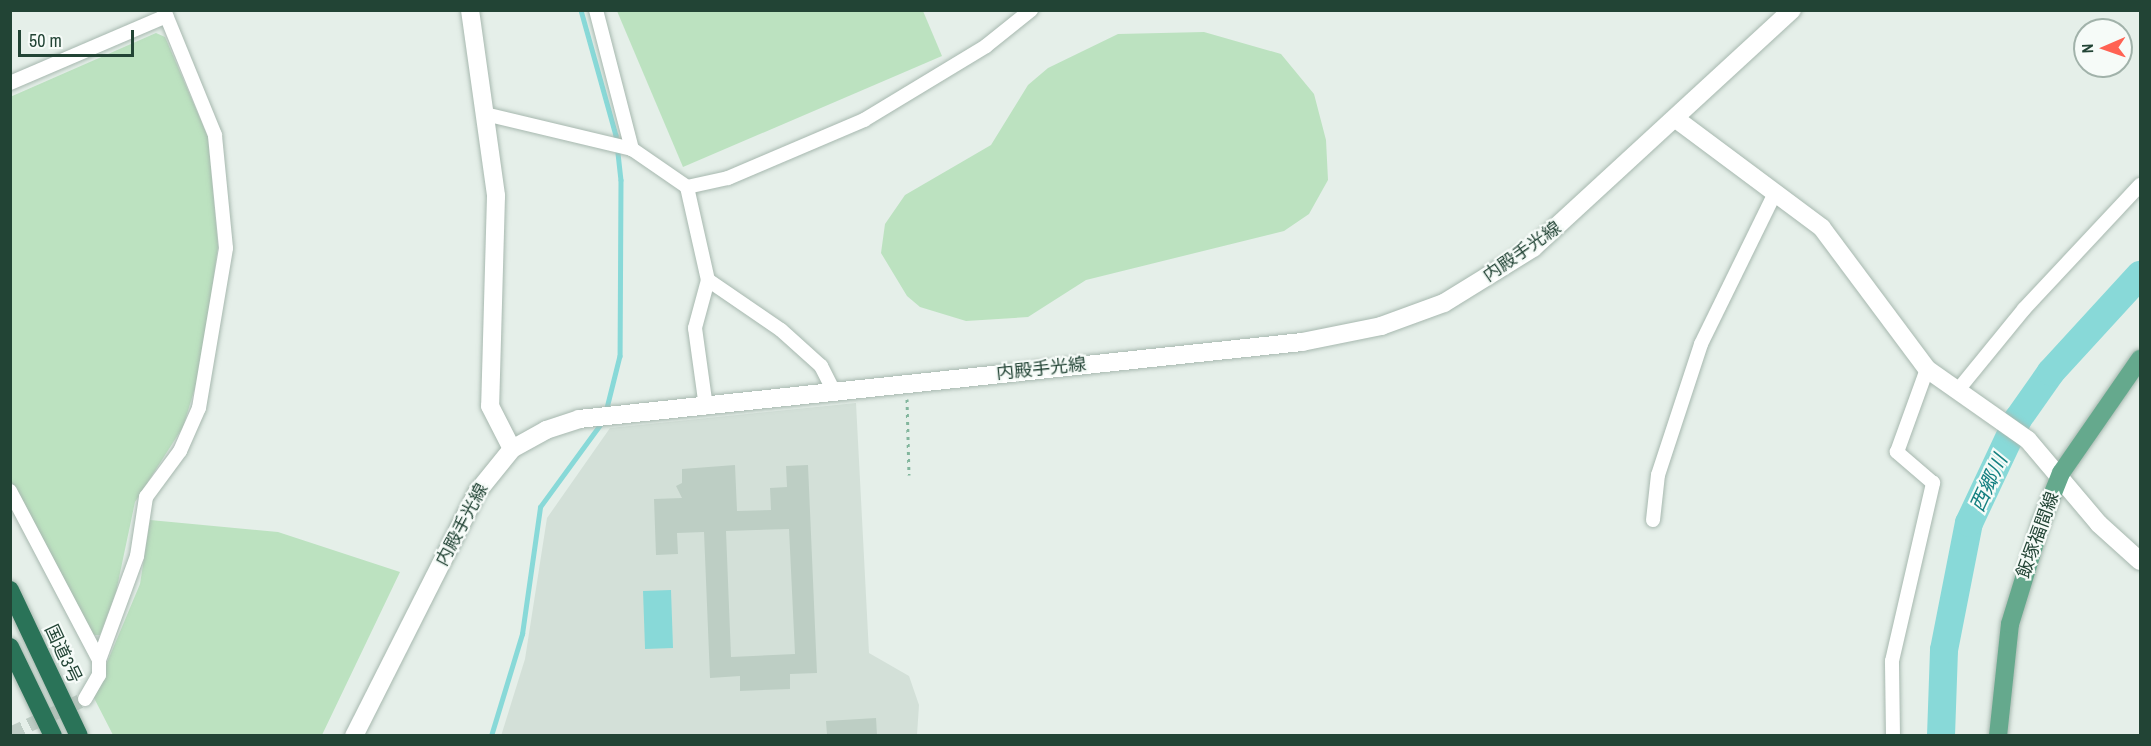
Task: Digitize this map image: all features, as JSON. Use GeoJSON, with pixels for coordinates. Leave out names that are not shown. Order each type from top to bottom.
{"type":"FeatureCollection","features":[{"type":"Feature","properties":{"kind":"highway","name":"国道3号"},"geometry":{"type":"LineString","coordinates":[[10,590],[79,735]]}},
{"type":"Feature","properties":{"kind":"highway"},"geometry":{"type":"LineString","coordinates":[[10,647],[53,735]]}},
{"type":"Feature","properties":{"kind":"main road"},"geometry":{"type":"LineString","coordinates":[[470,10],[485,114],[498,241],[490,406],[512,450]]}},
{"type":"Feature","properties":{"kind":"main road","name":"内殿手光線"},"geometry":{"type":"LineString","coordinates":[[354,735],[459,525],[512,450],[579,419],[1302,342],[1402,319],[1444,303],[1533,248],[1792,10]]}},
{"type":"Feature","properties":{"kind":"main road"},"geometry":{"type":"LineString","coordinates":[[1676,119],[1822,228],[1856,267],[1927,369],[2028,440],[2061,473],[2099,524],[2140,561]]}},
{"type":"Feature","properties":{"kind":"main road","name":"飯塚福間線"},"geometry":{"type":"LineString","coordinates":[[1998,735],[2010,624],[2061,473],[2140,359]]}},
{"type":"Feature","properties":{"kind":"street"},"geometry":{"type":"LineString","coordinates":[[596,10],[632,148]]}},
{"type":"Feature","properties":{"kind":"street"},"geometry":{"type":"LineString","coordinates":[[687,187],[728,178],[864,120],[986,46],[1031,10]]}},
{"type":"Feature","properties":{"kind":"street"},"geometry":{"type":"LineString","coordinates":[[10,83],[165,13],[215,135],[226,248],[200,408],[180,451],[146,497],[137,556],[99,660],[99,675],[85,699]]}},
{"type":"Feature","properties":{"kind":"street"},"geometry":{"type":"LineString","coordinates":[[485,114],[632,148],[687,187],[708,280],[694,328],[706,407]]}},
{"type":"Feature","properties":{"kind":"street"},"geometry":{"type":"LineString","coordinates":[[1964,394],[2024,309],[2140,185]]}},
{"type":"Feature","properties":{"kind":"street"},"geometry":{"type":"LineString","coordinates":[[1653,520],[1658,475],[1701,344],[1722,292],[1775,193]]}},
{"type":"Feature","properties":{"kind":"street"},"geometry":{"type":"LineString","coordinates":[[708,280],[789,337],[821,366],[834,392]]}},
{"type":"Feature","properties":{"kind":"street"},"geometry":{"type":"LineString","coordinates":[[1893,735],[1892,661],[1933,483],[1897,452],[1927,369]]}},
{"type":"Feature","properties":{"kind":"street"},"geometry":{"type":"LineString","coordinates":[[10,490],[99,660]]}},
{"type":"Feature","properties":{"kind":"path"},"geometry":{"type":"LineString","coordinates":[[906,384],[909,476]]}},
{"type":"Feature","properties":{"kind":"shaded area"},"geometry":{"type":"Polygon","coordinates":[[[856,403],[869,653],[909,676],[919,705],[917,735],[501,736],[525,659],[547,518],[610,428],[856,403]]]}},
{"type":"Feature","properties":{"kind":"green space"},"geometry":{"type":"Polygon","coordinates":[[[617,11],[923,11],[942,56],[683,167],[617,11]]]}},
{"type":"Feature","properties":{"kind":"green space"},"geometry":{"type":"Polygon","coordinates":[[[1204,32],[1281,54],[1314,94],[1326,140],[1328,180],[1309,214],[1284,231],[1086,280],[1028,317],[966,321],[920,307],[907,296],[881,253],[885,224],[905,195],[991,145],[1028,85],[1048,68],[1118,34],[1204,32]]]}},
{"type":"Feature","properties":{"kind":"green space"},"geometry":{"type":"Polygon","coordinates":[[[156,33],[165,37],[208,137],[218,246],[201,368],[183,427],[135,502],[116,592],[100,635],[91,635],[11,481],[10,97],[156,33]]]}},
{"type":"Feature","properties":{"kind":"green space"},"geometry":{"type":"Polygon","coordinates":[[[150,520],[278,532],[400,572],[322,735],[113,735],[93,696],[140,584],[150,520]]]}},
{"type":"Feature","properties":{"kind":"water"},"geometry":{"type":"Polygon","coordinates":[[[671,590],[673,648],[645,649],[643,591],[671,590]]]}},
{"type":"Feature","properties":{"kind":"building"},"geometry":{"type":"Polygon","coordinates":[[[735,465],[737,511],[771,510],[770,488],[787,487],[786,466],[808,465],[817,673],[790,674],[790,689],[740,691],[740,676],[710,678],[704,532],[677,533],[678,554],[656,555],[654,499],[682,498],[676,486],[682,483],[682,469],[735,465]],[[789,529],[726,531],[731,657],[795,654],[789,529]]]}},
{"type":"Feature","properties":{"kind":"building"},"geometry":{"type":"Polygon","coordinates":[[[876,718],[877,735],[827,735],[826,721],[876,718]]]}},
{"type":"Feature","properties":{"kind":"waterway"},"geometry":{"type":"LineString","coordinates":[[581,10],[616,135],[621,180],[620,356],[606,412]]}},
{"type":"Feature","properties":{"kind":"waterway","name":"西郷川"},"geometry":{"type":"LineString","coordinates":[[1941,736],[1944,650],[1969,523],[2018,419],[2051,372],[2140,275]]}},
{"type":"Feature","properties":{"kind":"waterway"},"geometry":{"type":"LineString","coordinates":[[491,736],[522,634],[540,507],[602,422]]}},
{"type":"Feature","properties":{"kind":"tunnel"},"geometry":{"type":"LineString","coordinates":[[10,734],[85,699]]}}]}
